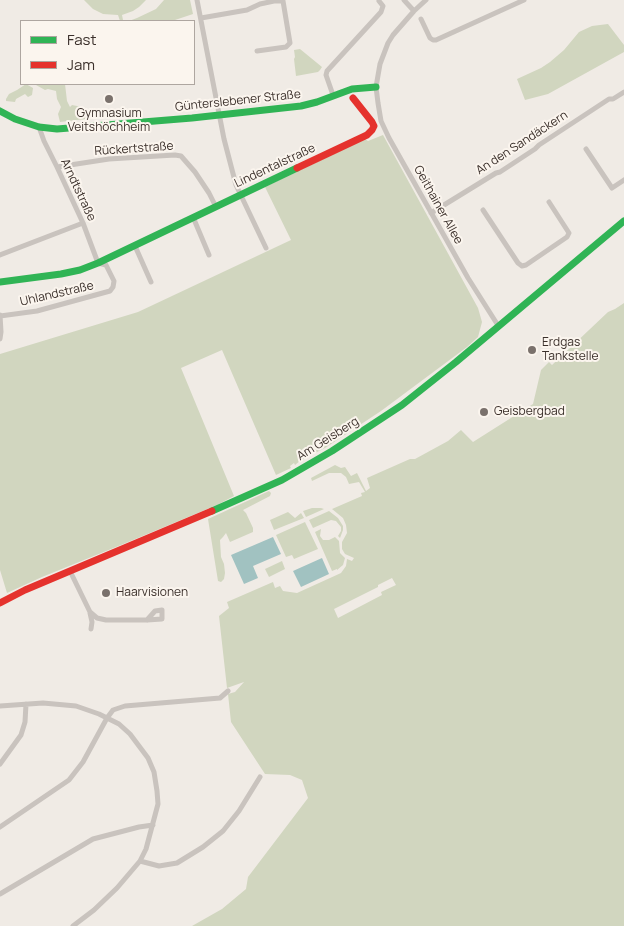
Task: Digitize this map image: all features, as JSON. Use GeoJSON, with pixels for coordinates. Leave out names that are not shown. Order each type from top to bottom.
{"type":"FeatureCollection","features":[{"type":"Feature","properties":{"kind":"street"},"geometry":{"type":"LineString","coordinates":[[197,0],[224,139],[236,185],[266,248]]}},
{"type":"Feature","properties":{"kind":"street"},"geometry":{"type":"LineString","coordinates":[[404,0],[414,11]]}},
{"type":"Feature","properties":{"kind":"street"},"geometry":{"type":"LineString","coordinates":[[376,87],[380,64],[388,43],[399,27],[426,0]]}},
{"type":"Feature","properties":{"kind":"street"},"geometry":{"type":"LineString","coordinates":[[421,19],[430,38],[436,40],[524,0]]}},
{"type":"Feature","properties":{"kind":"street"},"geometry":{"type":"LineString","coordinates":[[201,18],[247,10],[260,4],[274,1],[283,2],[290,43],[286,47],[256,51]]}},
{"type":"Feature","properties":{"kind":"street"},"geometry":{"type":"LineString","coordinates":[[333,95],[326,75],[327,71],[381,12],[382,6],[379,1]]}},
{"type":"Feature","properties":{"kind":"street","name":"Günterslebener Straße"},"geometry":{"type":"LineString","coordinates":[[0,111],[15,119],[39,127],[57,129],[301,106],[318,102],[352,89],[376,87]]}},
{"type":"Feature","properties":{"kind":"street","name":"Geithainer Allee"},"geometry":{"type":"LineString","coordinates":[[376,87],[381,121],[386,131],[468,278],[499,327]]}},
{"type":"Feature","properties":{"kind":"street","name":"An den Sandäckern"},"geometry":{"type":"LineString","coordinates":[[431,213],[500,172],[609,99],[613,99],[624,92]]}},
{"type":"Feature","properties":{"kind":"street","name":"Lindentalstraße"},"geometry":{"type":"LineString","coordinates":[[0,282],[61,274],[80,270],[98,263],[367,135],[374,126],[353,98]]}},
{"type":"Feature","properties":{"kind":"street","name":"Arndtstraße"},"geometry":{"type":"LineString","coordinates":[[39,127],[83,223],[98,263]]}},
{"type":"Feature","properties":{"kind":"street"},"geometry":{"type":"LineString","coordinates":[[586,149],[612,188],[624,180]]}},
{"type":"Feature","properties":{"kind":"street","name":"Rückertstraße"},"geometry":{"type":"LineString","coordinates":[[57,166],[128,158],[181,156],[195,172],[216,207]]}},
{"type":"Feature","properties":{"kind":"street"},"geometry":{"type":"LineString","coordinates":[[483,210],[518,263],[522,266],[567,237],[569,233],[549,202]]}},
{"type":"Feature","properties":{"kind":"street"},"geometry":{"type":"LineString","coordinates":[[193,218],[209,255]]}},
{"type":"Feature","properties":{"kind":"street","name":"Am Geisberg"},"geometry":{"type":"LineString","coordinates":[[0,603],[25,590],[282,480],[332,451],[402,405],[499,327],[624,221]]}},
{"type":"Feature","properties":{"kind":"street"},"geometry":{"type":"LineString","coordinates":[[0,255],[83,223]]}},
{"type":"Feature","properties":{"kind":"street"},"geometry":{"type":"LineString","coordinates":[[135,246],[151,282]]}},
{"type":"Feature","properties":{"kind":"street","name":"Uhlandstraße"},"geometry":{"type":"LineString","coordinates":[[0,315],[37,311],[110,291],[114,281],[106,265],[98,263]]}},
{"type":"Feature","properties":{"kind":"street"},"geometry":{"type":"LineString","coordinates":[[0,315],[0,339]]}},
{"type":"Feature","properties":{"kind":"street"},"geometry":{"type":"LineString","coordinates":[[70,571],[90,612],[91,629]]}},
{"type":"Feature","properties":{"kind":"street"},"geometry":{"type":"LineString","coordinates":[[90,612],[97,618],[106,620],[147,620]]}},
{"type":"Feature","properties":{"kind":"street"},"geometry":{"type":"LineString","coordinates":[[0,827],[69,780],[83,762],[113,710],[125,706],[220,698],[228,691]]}},
{"type":"Feature","properties":{"kind":"street"},"geometry":{"type":"LineString","coordinates":[[0,706],[43,703],[76,706],[99,714],[119,724],[130,734],[140,746],[154,772],[158,804],[146,849],[140,861],[118,888],[73,926]]}},
{"type":"Feature","properties":{"kind":"street"},"geometry":{"type":"LineString","coordinates":[[0,764],[21,735],[25,722],[26,704]]}},
{"type":"Feature","properties":{"kind":"street"},"geometry":{"type":"LineString","coordinates":[[140,861],[159,866],[177,863],[203,847],[224,830],[239,811],[260,777]]}},
{"type":"Feature","properties":{"kind":"street"},"geometry":{"type":"LineString","coordinates":[[0,894],[93,839],[153,825]]}},
{"type":"Feature","properties":{"kind":"green space"},"geometry":{"type":"Polygon","coordinates":[[[84,0],[146,0],[133,11],[122,15],[123,20],[120,20],[118,15],[103,14],[93,9],[84,0]]]}},
{"type":"Feature","properties":{"kind":"green space"},"geometry":{"type":"Polygon","coordinates":[[[164,0],[190,0],[193,14],[175,20],[132,20],[156,9],[164,0]]]}},
{"type":"Feature","properties":{"kind":"green space"},"geometry":{"type":"Polygon","coordinates":[[[608,24],[624,45],[624,52],[548,94],[525,100],[517,79],[550,62],[564,50],[579,32],[592,26],[608,24]]]}},
{"type":"Feature","properties":{"kind":"green space"},"geometry":{"type":"Polygon","coordinates":[[[300,49],[322,67],[318,72],[296,76],[294,50],[300,49]]]}},
{"type":"Feature","properties":{"kind":"green space"},"geometry":{"type":"Polygon","coordinates":[[[24,85],[33,88],[32,95],[28,97],[25,94],[16,99],[15,102],[6,101],[9,94],[24,85]]]}},
{"type":"Feature","properties":{"kind":"green space"},"geometry":{"type":"Polygon","coordinates":[[[36,85],[65,85],[67,101],[70,107],[72,105],[82,107],[86,119],[60,122],[58,114],[61,107],[56,91],[45,90],[36,85]]]}},
{"type":"Feature","properties":{"kind":"green space"},"geometry":{"type":"Polygon","coordinates":[[[383,135],[478,308],[482,322],[478,337],[381,411],[325,448],[295,465],[294,463],[290,466],[291,468],[276,475],[222,350],[181,368],[234,496],[217,505],[7,593],[0,570],[0,354],[138,312],[291,240],[265,187],[365,139],[368,141],[383,135]]]}},
{"type":"Feature","properties":{"kind":"green space"},"geometry":{"type":"Polygon","coordinates":[[[624,303],[624,926],[192,926],[222,909],[246,889],[248,877],[308,798],[302,780],[290,775],[265,774],[231,722],[228,694],[235,692],[244,682],[227,688],[219,616],[229,608],[227,602],[273,582],[275,588],[280,586],[283,591],[297,593],[341,573],[346,566],[347,559],[352,561],[354,558],[345,554],[342,549],[342,542],[347,533],[346,525],[343,518],[332,509],[362,496],[361,493],[365,492],[359,482],[349,484],[346,477],[341,473],[329,473],[312,481],[311,478],[335,465],[341,468],[345,467],[351,476],[357,473],[366,491],[370,488],[367,478],[410,459],[415,459],[448,441],[461,430],[473,442],[533,404],[541,370],[549,362],[552,365],[608,312],[624,303]],[[392,578],[334,609],[338,618],[382,595],[381,592],[396,585],[392,578]]]}},
{"type":"Feature","properties":{"kind":"green space"},"geometry":{"type":"Polygon","coordinates":[[[269,491],[271,493],[270,496],[243,510],[253,528],[253,532],[230,542],[226,533],[220,540],[221,557],[225,573],[224,579],[221,582],[218,581],[208,519],[269,491]]]}},
{"type":"Feature","properties":{"kind":"green space"},"geometry":{"type":"Polygon","coordinates":[[[312,508],[324,509],[306,517],[303,511],[312,508]]]}},
{"type":"Feature","properties":{"kind":"green space"},"geometry":{"type":"Polygon","coordinates":[[[329,511],[338,518],[343,526],[340,538],[338,536],[341,527],[336,521],[331,520],[313,528],[309,520],[329,511]]]}},
{"type":"Feature","properties":{"kind":"green space"},"geometry":{"type":"Polygon","coordinates":[[[288,512],[295,518],[301,513],[304,518],[274,530],[270,520],[288,512]]]}},
{"type":"Feature","properties":{"kind":"green space"},"geometry":{"type":"Polygon","coordinates":[[[305,522],[318,549],[294,559],[292,555],[286,557],[276,535],[305,522]]]}},
{"type":"Feature","properties":{"kind":"green space"},"geometry":{"type":"Polygon","coordinates":[[[321,529],[320,536],[323,540],[335,537],[339,541],[340,553],[345,558],[343,565],[337,570],[332,571],[315,532],[321,529]]]}},
{"type":"Feature","properties":{"kind":"green space"},"geometry":{"type":"Polygon","coordinates":[[[282,561],[285,569],[269,577],[265,569],[282,561]]]}},
{"type":"Feature","properties":{"kind":"water"},"geometry":{"type":"Polygon","coordinates":[[[273,537],[281,554],[253,566],[258,578],[244,584],[231,555],[273,537]]]}},
{"type":"Feature","properties":{"kind":"water"},"geometry":{"type":"Polygon","coordinates":[[[322,558],[329,574],[301,587],[293,571],[322,558]]]}},
{"type":"Feature","properties":{"kind":"traffic: fast"},"geometry":{"type":"LineString","coordinates":[[0,111],[15,119],[39,127],[57,129],[192,118],[301,106],[352,89],[376,87]]}},
{"type":"Feature","properties":{"kind":"traffic: fast"},"geometry":{"type":"LineString","coordinates":[[0,282],[80,270],[297,168]]}},
{"type":"Feature","properties":{"kind":"traffic: fast"},"geometry":{"type":"LineString","coordinates":[[212,511],[282,480],[332,451],[402,405],[624,221]]}},
{"type":"Feature","properties":{"kind":"traffic: jam"},"geometry":{"type":"LineString","coordinates":[[297,168],[367,135],[372,130],[374,126],[372,122],[353,98]]}},
{"type":"Feature","properties":{"kind":"traffic: jam"},"geometry":{"type":"LineString","coordinates":[[0,603],[25,590],[212,511]]}},
{"type":"Feature","properties":{"kind":"place","name":"Gymnasium Veitshöchheim"},"geometry":{"type":"Point","coordinates":[109,99]}},
{"type":"Feature","properties":{"kind":"place","name":"Erdgas Tankstelle"},"geometry":{"type":"Point","coordinates":[532,350]}},
{"type":"Feature","properties":{"kind":"place","name":"Geisbergbad"},"geometry":{"type":"Point","coordinates":[484,412]}},
{"type":"Feature","properties":{"kind":"place","name":"Haarvisionen"},"geometry":{"type":"Point","coordinates":[106,593]}}]}
